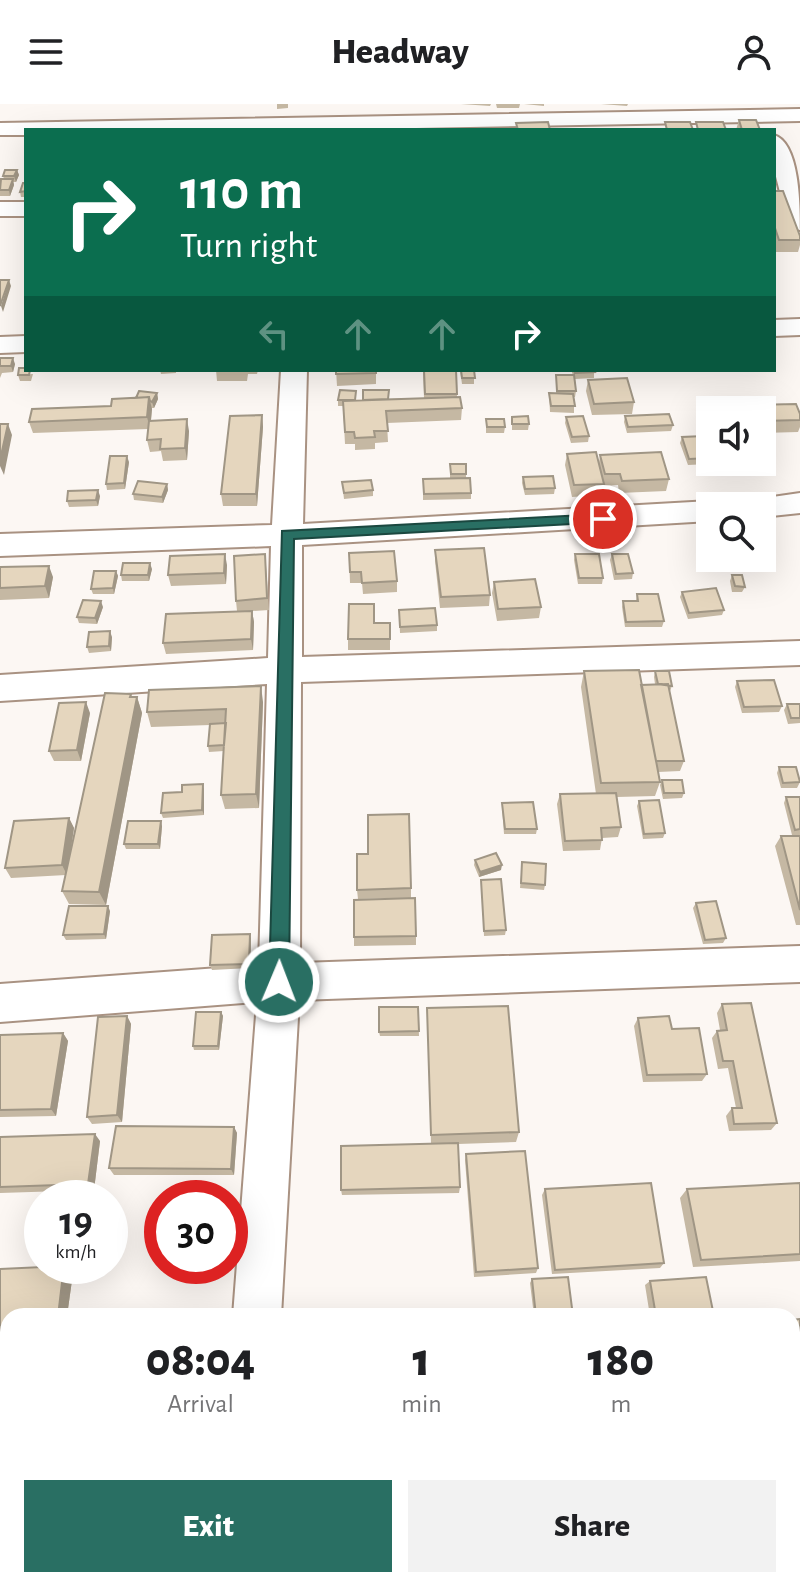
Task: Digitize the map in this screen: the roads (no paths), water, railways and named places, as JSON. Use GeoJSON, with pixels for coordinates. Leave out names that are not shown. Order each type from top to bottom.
{"type":"FeatureCollection","features":[{"type":"Feature","properties":{"kind":"street"},"geometry":{"type":"LineString","coordinates":[[165,126],[181,104]]}},
{"type":"Feature","properties":{"kind":"street"},"geometry":{"type":"LineString","coordinates":[[357,126],[395,104]]}},
{"type":"Feature","properties":{"kind":"street"},"geometry":{"type":"LineString","coordinates":[[55,128],[357,126],[644,111],[766,122],[800,115]]}},
{"type":"Feature","properties":{"kind":"street"},"geometry":{"type":"LineString","coordinates":[[0,129],[24,129]]}},
{"type":"Feature","properties":{"kind":"street"},"geometry":{"type":"LineString","coordinates":[[776,148],[800,223]]}},
{"type":"Feature","properties":{"kind":"street"},"geometry":{"type":"LineString","coordinates":[[0,209],[24,209]]}},
{"type":"Feature","properties":{"kind":"street"},"geometry":{"type":"LineString","coordinates":[[776,328],[800,327]]}},
{"type":"Feature","properties":{"kind":"street"},"geometry":{"type":"LineString","coordinates":[[0,345],[24,344]]}},
{"type":"Feature","properties":{"kind":"street"},"geometry":{"type":"LineString","coordinates":[[258,1308],[279,982],[287,535],[294,372]]}},
{"type":"Feature","properties":{"kind":"street"},"geometry":{"type":"LineString","coordinates":[[776,506],[800,503]]}},
{"type":"Feature","properties":{"kind":"street"},"geometry":{"type":"LineString","coordinates":[[0,545],[287,535],[696,512]]}},
{"type":"Feature","properties":{"kind":"street"},"geometry":{"type":"LineString","coordinates":[[0,688],[285,670],[800,653]]}},
{"type":"Feature","properties":{"kind":"street"},"geometry":{"type":"LineString","coordinates":[[0,1003],[279,982],[800,964]]}}]}
